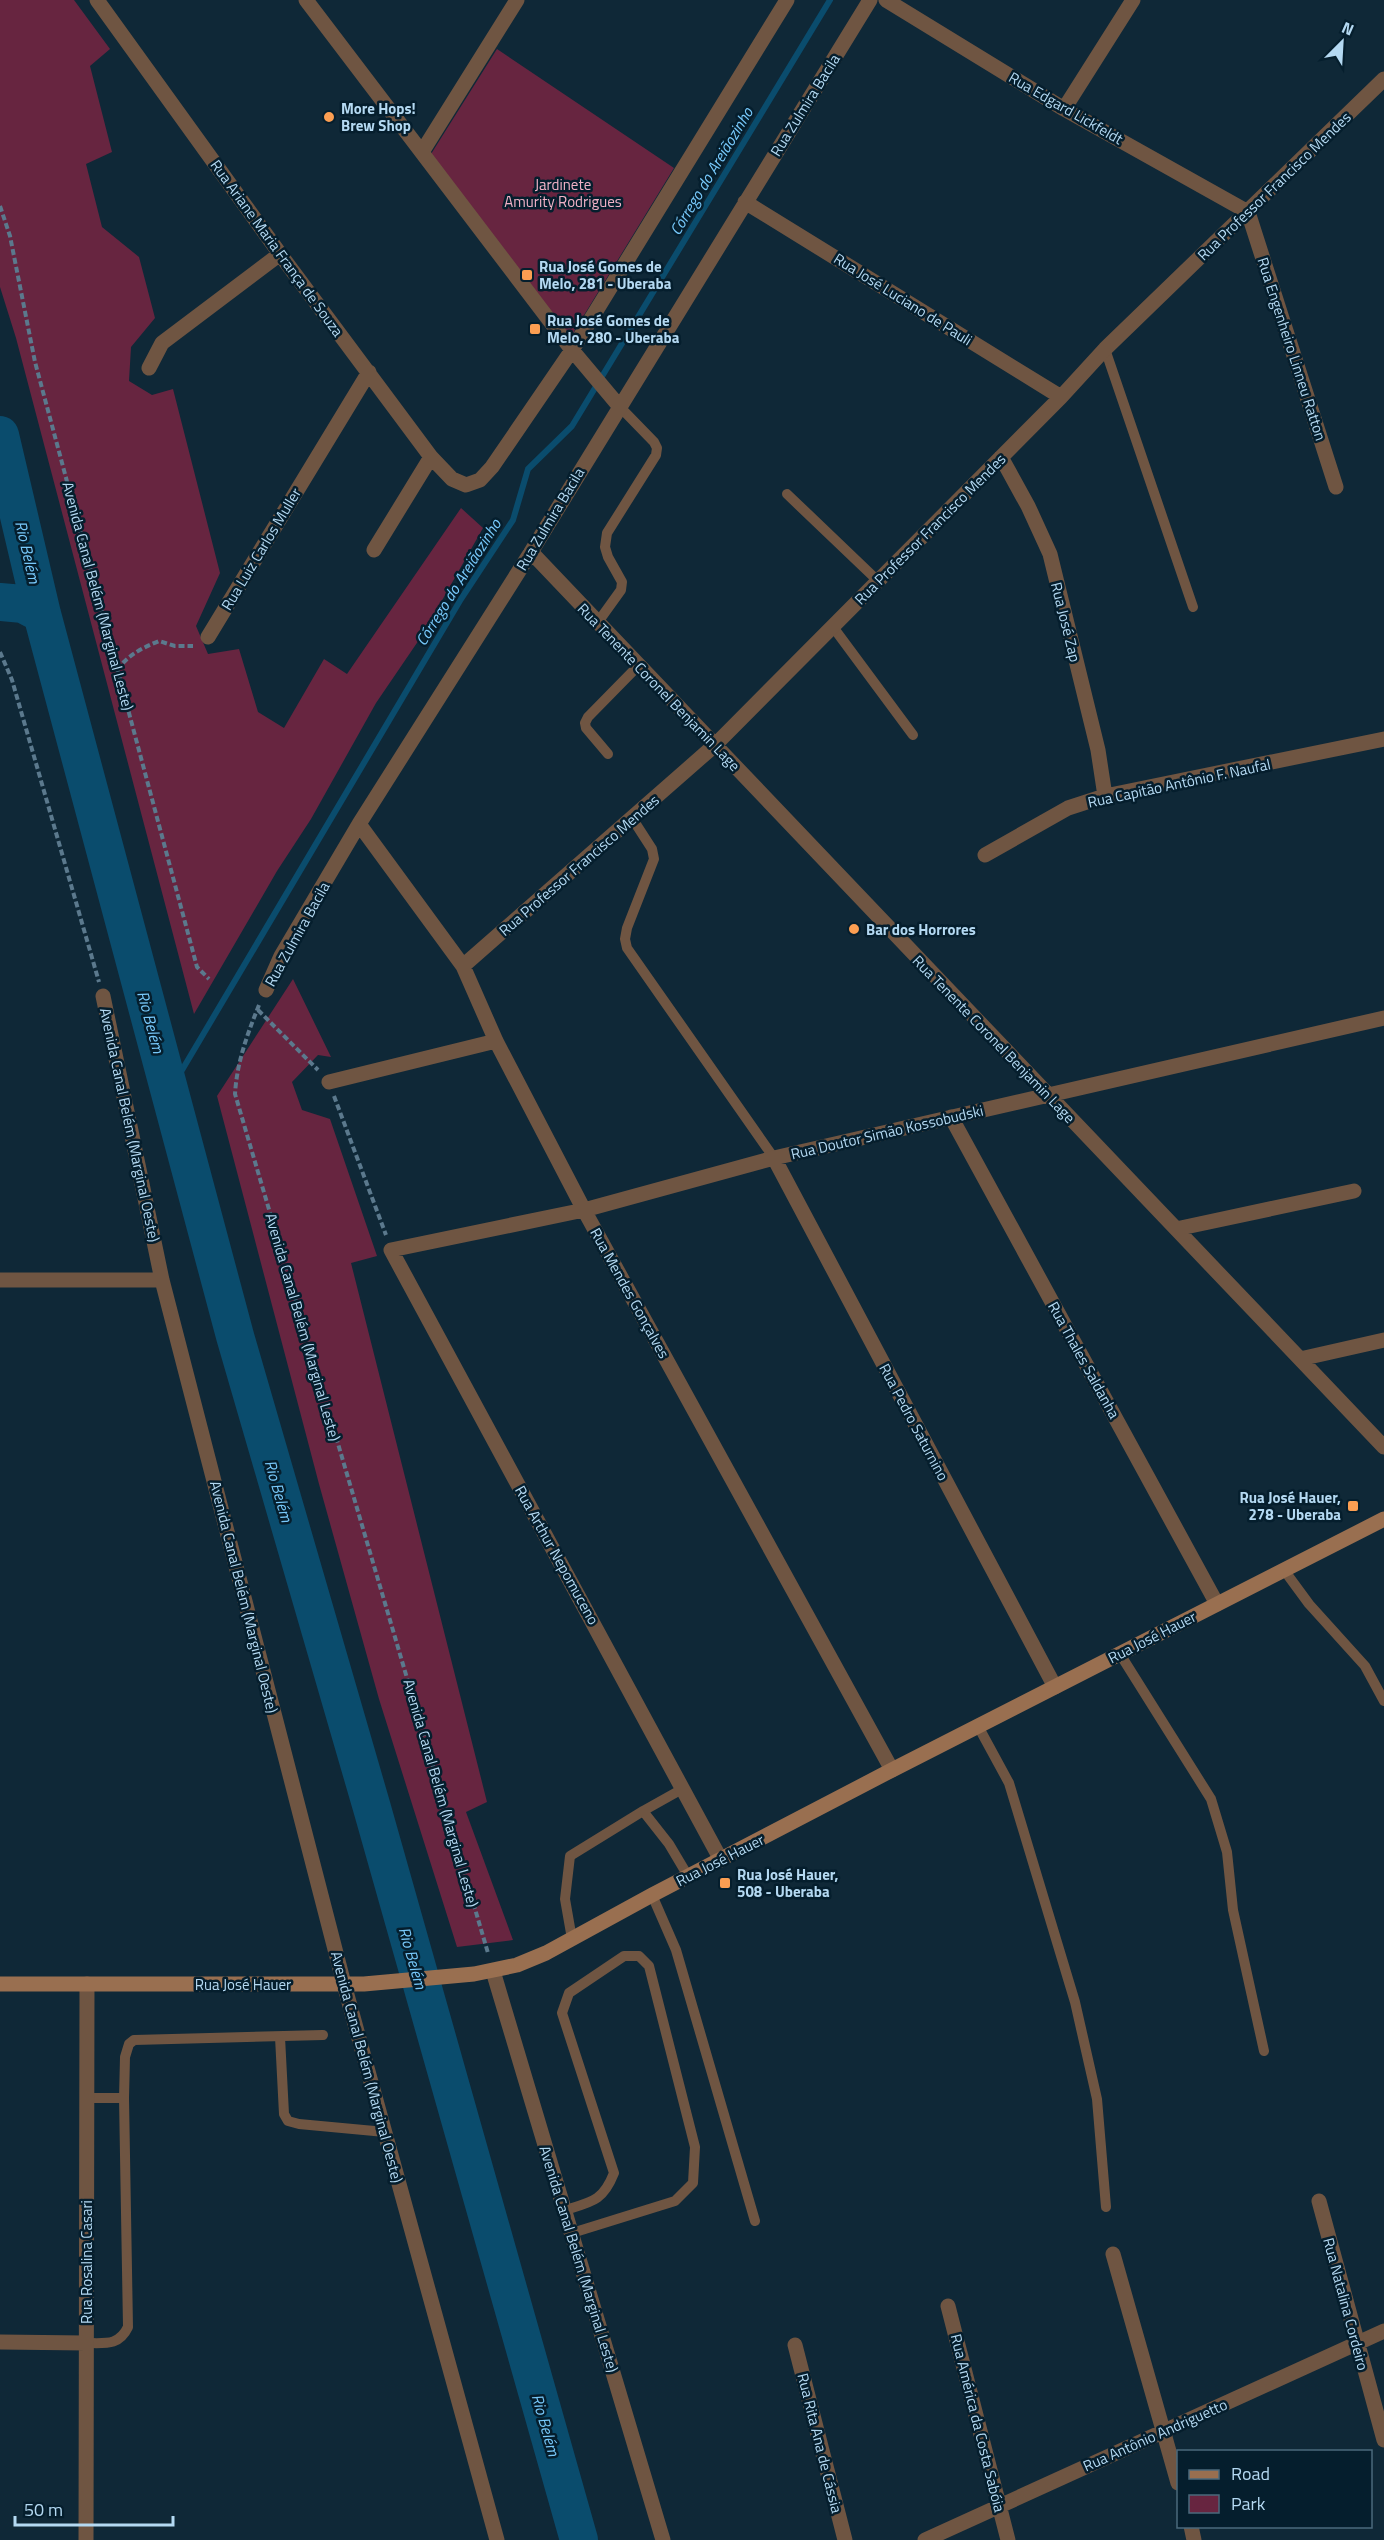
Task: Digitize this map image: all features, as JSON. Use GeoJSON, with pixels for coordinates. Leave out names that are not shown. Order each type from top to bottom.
{"type":"FeatureCollection","features":[{"type":"Feature","properties":{"kind":"main road","name":"Rua José Hauer"},"geometry":{"type":"LineString","coordinates":[[0,1984],[364,1984],[494,1971],[536,1957],[652,1894],[722,1860],[892,1770],[1384,1519]]}},
{"type":"Feature","properties":{"kind":"street","name":"Rua Ariane Maria França de Souza"},"geometry":{"type":"LineString","coordinates":[[97,0],[280,254],[431,457],[452,479],[466,485],[480,480],[492,467],[572,350]]}},
{"type":"Feature","properties":{"kind":"street"},"geometry":{"type":"LineString","coordinates":[[306,0],[572,350],[619,406]]}},
{"type":"Feature","properties":{"kind":"street"},"geometry":{"type":"LineString","coordinates":[[422,152],[517,0]]}},
{"type":"Feature","properties":{"kind":"street"},"geometry":{"type":"LineString","coordinates":[[572,350],[787,0]]}},
{"type":"Feature","properties":{"kind":"street","name":"Rua Zulmira Bacila"},"geometry":{"type":"LineString","coordinates":[[266,990],[281,956],[359,824],[531,552],[870,0]]}},
{"type":"Feature","properties":{"kind":"street","name":"Rua Edgard Lickfeldt"},"geometry":{"type":"LineString","coordinates":[[886,0],[1064,109],[1248,212]]}},
{"type":"Feature","properties":{"kind":"street"},"geometry":{"type":"LineString","coordinates":[[1064,109],[1132,0]]}},
{"type":"Feature","properties":{"kind":"street","name":"Rua Professor Francisco Mendes"},"geometry":{"type":"LineString","coordinates":[[463,966],[716,745],[1105,349],[1384,79]]}},
{"type":"Feature","properties":{"kind":"street","name":"Rua José Luciano de Pauli"},"geometry":{"type":"LineString","coordinates":[[745,202],[1061,396]]}},
{"type":"Feature","properties":{"kind":"street","name":"Rua Engenheiro Linneu Ratton"},"geometry":{"type":"LineString","coordinates":[[1248,212],[1336,487]]}},
{"type":"Feature","properties":{"kind":"street"},"geometry":{"type":"LineString","coordinates":[[149,368],[162,343],[280,254]]}},
{"type":"Feature","properties":{"kind":"street","name":"Rua Luiz Carlos Muller"},"geometry":{"type":"LineString","coordinates":[[208,637],[369,372]]}},
{"type":"Feature","properties":{"kind":"street"},"geometry":{"type":"LineString","coordinates":[[374,550],[431,457]]}},
{"type":"Feature","properties":{"kind":"street","name":"Rua José Zap"},"geometry":{"type":"LineString","coordinates":[[1001,457],[1028,506],[1050,554],[1098,750],[1105,796]]}},
{"type":"Feature","properties":{"kind":"street","name":"Rua Tenente Coronel Benjamin Lage"},"geometry":{"type":"LineString","coordinates":[[531,552],[1384,1447]]}},
{"type":"Feature","properties":{"kind":"street","name":"Rua Capitão Antônio F. Naufal"},"geometry":{"type":"LineString","coordinates":[[985,855],[1068,808],[1105,796],[1384,739]]}},
{"type":"Feature","properties":{"kind":"street","name":"Rua Mendes Gonçalves"},"geometry":{"type":"LineString","coordinates":[[359,824],[463,966],[496,1041],[584,1210],[892,1770]]}},
{"type":"Feature","properties":{"kind":"street","name":"Avenida Canal Belém (Marginal Oeste)"},"geometry":{"type":"LineString","coordinates":[[103,996],[162,1280],[344,1984],[497,2540]]}},
{"type":"Feature","properties":{"kind":"street","name":"Rua Doutor Simão Kossobudski"},"geometry":{"type":"LineString","coordinates":[[391,1250],[584,1210],[774,1158],[1384,1018]]}},
{"type":"Feature","properties":{"kind":"street"},"geometry":{"type":"LineString","coordinates":[[329,1082],[496,1041]]}},
{"type":"Feature","properties":{"kind":"street","name":"Rua Thales Saldanha"},"geometry":{"type":"LineString","coordinates":[[951,1117],[1217,1604]]}},
{"type":"Feature","properties":{"kind":"street","name":"Rua Pedro Saturnino"},"geometry":{"type":"LineString","coordinates":[[774,1158],[1055,1687]]}},
{"type":"Feature","properties":{"kind":"street"},"geometry":{"type":"LineString","coordinates":[[1176,1229],[1354,1191]]}},
{"type":"Feature","properties":{"kind":"street","name":"Rua Arthur Nepomuceno"},"geometry":{"type":"LineString","coordinates":[[391,1250],[722,1860]]}},
{"type":"Feature","properties":{"kind":"street"},"geometry":{"type":"LineString","coordinates":[[0,1280],[162,1280]]}},
{"type":"Feature","properties":{"kind":"street"},"geometry":{"type":"LineString","coordinates":[[1300,1359],[1384,1340]]}},
{"type":"Feature","properties":{"kind":"street","name":"Avenida Canal Belém (Marginal Leste)"},"geometry":{"type":"LineString","coordinates":[[494,1971],[663,2540]]}},
{"type":"Feature","properties":{"kind":"street","name":"Rua Rosalina Casari"},"geometry":{"type":"LineString","coordinates":[[86,2540],[87,1984]]}},
{"type":"Feature","properties":{"kind":"street","name":"Rua Natalina Cordeiro"},"geometry":{"type":"LineString","coordinates":[[1319,2201],[1384,2440]]}},
{"type":"Feature","properties":{"kind":"street"},"geometry":{"type":"LineString","coordinates":[[1113,2254],[1177,2476]]}},
{"type":"Feature","properties":{"kind":"street","name":"Rua América da Costa Sabóia"},"geometry":{"type":"LineString","coordinates":[[948,2306],[1008,2540]]}},
{"type":"Feature","properties":{"kind":"street","name":"Rua Antônio Andriguetto"},"geometry":{"type":"LineString","coordinates":[[926,2540],[1384,2331]]}},
{"type":"Feature","properties":{"kind":"street"},"geometry":{"type":"LineString","coordinates":[[0,2342],[86,2343]]}},
{"type":"Feature","properties":{"kind":"street","name":"Rua Rita Ana de Cássia"},"geometry":{"type":"LineString","coordinates":[[795,2345],[845,2540]]}},
{"type":"Feature","properties":{"kind":"lane"},"geometry":{"type":"LineString","coordinates":[[1105,349],[1193,607]]}},
{"type":"Feature","properties":{"kind":"lane"},"geometry":{"type":"LineString","coordinates":[[598,622],[621,590],[622,582],[608,557],[605,546],[607,533],[656,455],[657,448],[654,442],[619,406]]}},
{"type":"Feature","properties":{"kind":"lane"},"geometry":{"type":"LineString","coordinates":[[787,494],[878,581]]}},
{"type":"Feature","properties":{"kind":"lane"},"geometry":{"type":"LineString","coordinates":[[833,627],[913,735]]}},
{"type":"Feature","properties":{"kind":"lane"},"geometry":{"type":"LineString","coordinates":[[608,754],[586,729],[585,723],[588,717],[639,665]]}},
{"type":"Feature","properties":{"kind":"lane"},"geometry":{"type":"LineString","coordinates":[[632,818],[652,849],[654,859],[627,928],[625,939],[627,948],[774,1158]]}},
{"type":"Feature","properties":{"kind":"lane"},"geometry":{"type":"LineString","coordinates":[[1284,1570],[1309,1604],[1365,1666],[1384,1701]]}},
{"type":"Feature","properties":{"kind":"lane"},"geometry":{"type":"LineString","coordinates":[[1120,1654],[1211,1799],[1227,1852],[1233,1910],[1264,2051]]}},
{"type":"Feature","properties":{"kind":"lane"},"geometry":{"type":"LineString","coordinates":[[978,1726],[1009,1783],[1075,2002],[1097,2099],[1106,2207]]}},
{"type":"Feature","properties":{"kind":"lane"},"geometry":{"type":"LineString","coordinates":[[572,1939],[565,1899],[570,1856],[684,1788]]}},
{"type":"Feature","properties":{"kind":"lane"},"geometry":{"type":"LineString","coordinates":[[643,1811],[669,1844],[688,1876]]}},
{"type":"Feature","properties":{"kind":"lane"},"geometry":{"type":"LineString","coordinates":[[652,1894],[676,1950],[755,2221]]}},
{"type":"Feature","properties":{"kind":"lane"},"geometry":{"type":"LineString","coordinates":[[565,2210],[589,2203],[607,2191],[614,2174],[562,2013],[569,1993],[624,1956],[639,1956],[649,1966],[695,2146],[693,2183],[675,2201],[572,2234]]}},
{"type":"Feature","properties":{"kind":"lane"},"geometry":{"type":"LineString","coordinates":[[86,2343],[115,2342],[123,2338],[128,2327],[124,2098],[126,2051],[129,2044],[134,2040],[322,2035]]}},
{"type":"Feature","properties":{"kind":"lane"},"geometry":{"type":"LineString","coordinates":[[280,2037],[284,2114],[288,2121],[385,2132]]}},
{"type":"Feature","properties":{"kind":"lane"},"geometry":{"type":"LineString","coordinates":[[87,2098],[124,2098]]}},
{"type":"Feature","properties":{"kind":"path","name":"Avenida Canal Belém (Marginal Leste)"},"geometry":{"type":"LineString","coordinates":[[0,206],[10,236],[35,362],[196,967],[209,979]]}},
{"type":"Feature","properties":{"kind":"path"},"geometry":{"type":"LineString","coordinates":[[117,670],[124,660],[139,649],[159,641],[175,646],[198,647],[208,637]]}},
{"type":"Feature","properties":{"kind":"path","name":"Avenida Canal Belém (Marginal Oeste)"},"geometry":{"type":"LineString","coordinates":[[0,652],[12,680],[103,996]]}},
{"type":"Feature","properties":{"kind":"path","name":"Rua Zulmira Bacila"},"geometry":{"type":"LineString","coordinates":[[243,1045],[266,990]]}},
{"type":"Feature","properties":{"kind":"path"},"geometry":{"type":"LineString","coordinates":[[258,1010],[329,1082],[391,1250]]}},
{"type":"Feature","properties":{"kind":"path","name":"Avenida Canal Belém (Marginal Leste)"},"geometry":{"type":"LineString","coordinates":[[243,1045],[236,1070],[235,1094],[494,1971]]}},
{"type":"Feature","properties":{"kind":"green space"},"geometry":{"type":"Polygon","coordinates":[[[0,0],[74,0],[110,49],[90,66],[112,152],[86,164],[102,227],[139,257],[155,318],[131,347],[129,381],[152,395],[173,389],[220,573],[196,626],[208,654],[239,649],[258,712],[284,728],[324,659],[347,674],[461,508],[483,528],[423,634],[376,703],[311,819],[277,871],[194,1014],[16,338],[0,287],[0,0]]]}},
{"type":"Feature","properties":{"kind":"green space","name":"Jardinete Amurity Rodrigues"},"geometry":{"type":"Polygon","coordinates":[[[497,49],[674,168],[570,338],[431,154],[497,49]]]}},
{"type":"Feature","properties":{"kind":"green space"},"geometry":{"type":"Polygon","coordinates":[[[293,979],[331,1057],[318,1055],[292,1082],[302,1110],[330,1119],[377,1256],[351,1263],[487,1802],[466,1812],[513,1940],[457,1947],[379,1699],[319,1484],[217,1096],[293,979]]]}},
{"type":"Feature","properties":{"kind":"waterway","name":"Córrego do Areiãozinho"},"geometry":{"type":"LineString","coordinates":[[169,1092],[461,599],[513,520],[528,469],[572,426],[830,0]]}},
{"type":"Feature","properties":{"kind":"waterway","name":"Rio Belém"},"geometry":{"type":"LineString","coordinates":[[0,435],[42,614],[235,1336],[372,1808],[579,2540]]}},
{"type":"Feature","properties":{"kind":"waterway"},"geometry":{"type":"LineString","coordinates":[[0,602],[23,604],[42,614]]}},
{"type":"Feature","properties":{"kind":"place","name":"More Hops! Brew Shop"},"geometry":{"type":"Point","coordinates":[329,117]}},
{"type":"Feature","properties":{"kind":"place","name":"Rua José Gomes de Melo, 281 - Uberaba"},"geometry":{"type":"Point","coordinates":[527,275]}},
{"type":"Feature","properties":{"kind":"place","name":"Rua José Gomes de Melo, 280 - Uberaba"},"geometry":{"type":"Point","coordinates":[535,329]}},
{"type":"Feature","properties":{"kind":"place","name":"Bar dos Horrores"},"geometry":{"type":"Point","coordinates":[854,929]}},
{"type":"Feature","properties":{"kind":"place","name":"Rua José Hauer, 278 - Uberaba"},"geometry":{"type":"Point","coordinates":[1353,1506]}},
{"type":"Feature","properties":{"kind":"place","name":"Rua José Hauer, 508 - Uberaba"},"geometry":{"type":"Point","coordinates":[725,1883]}}]}
